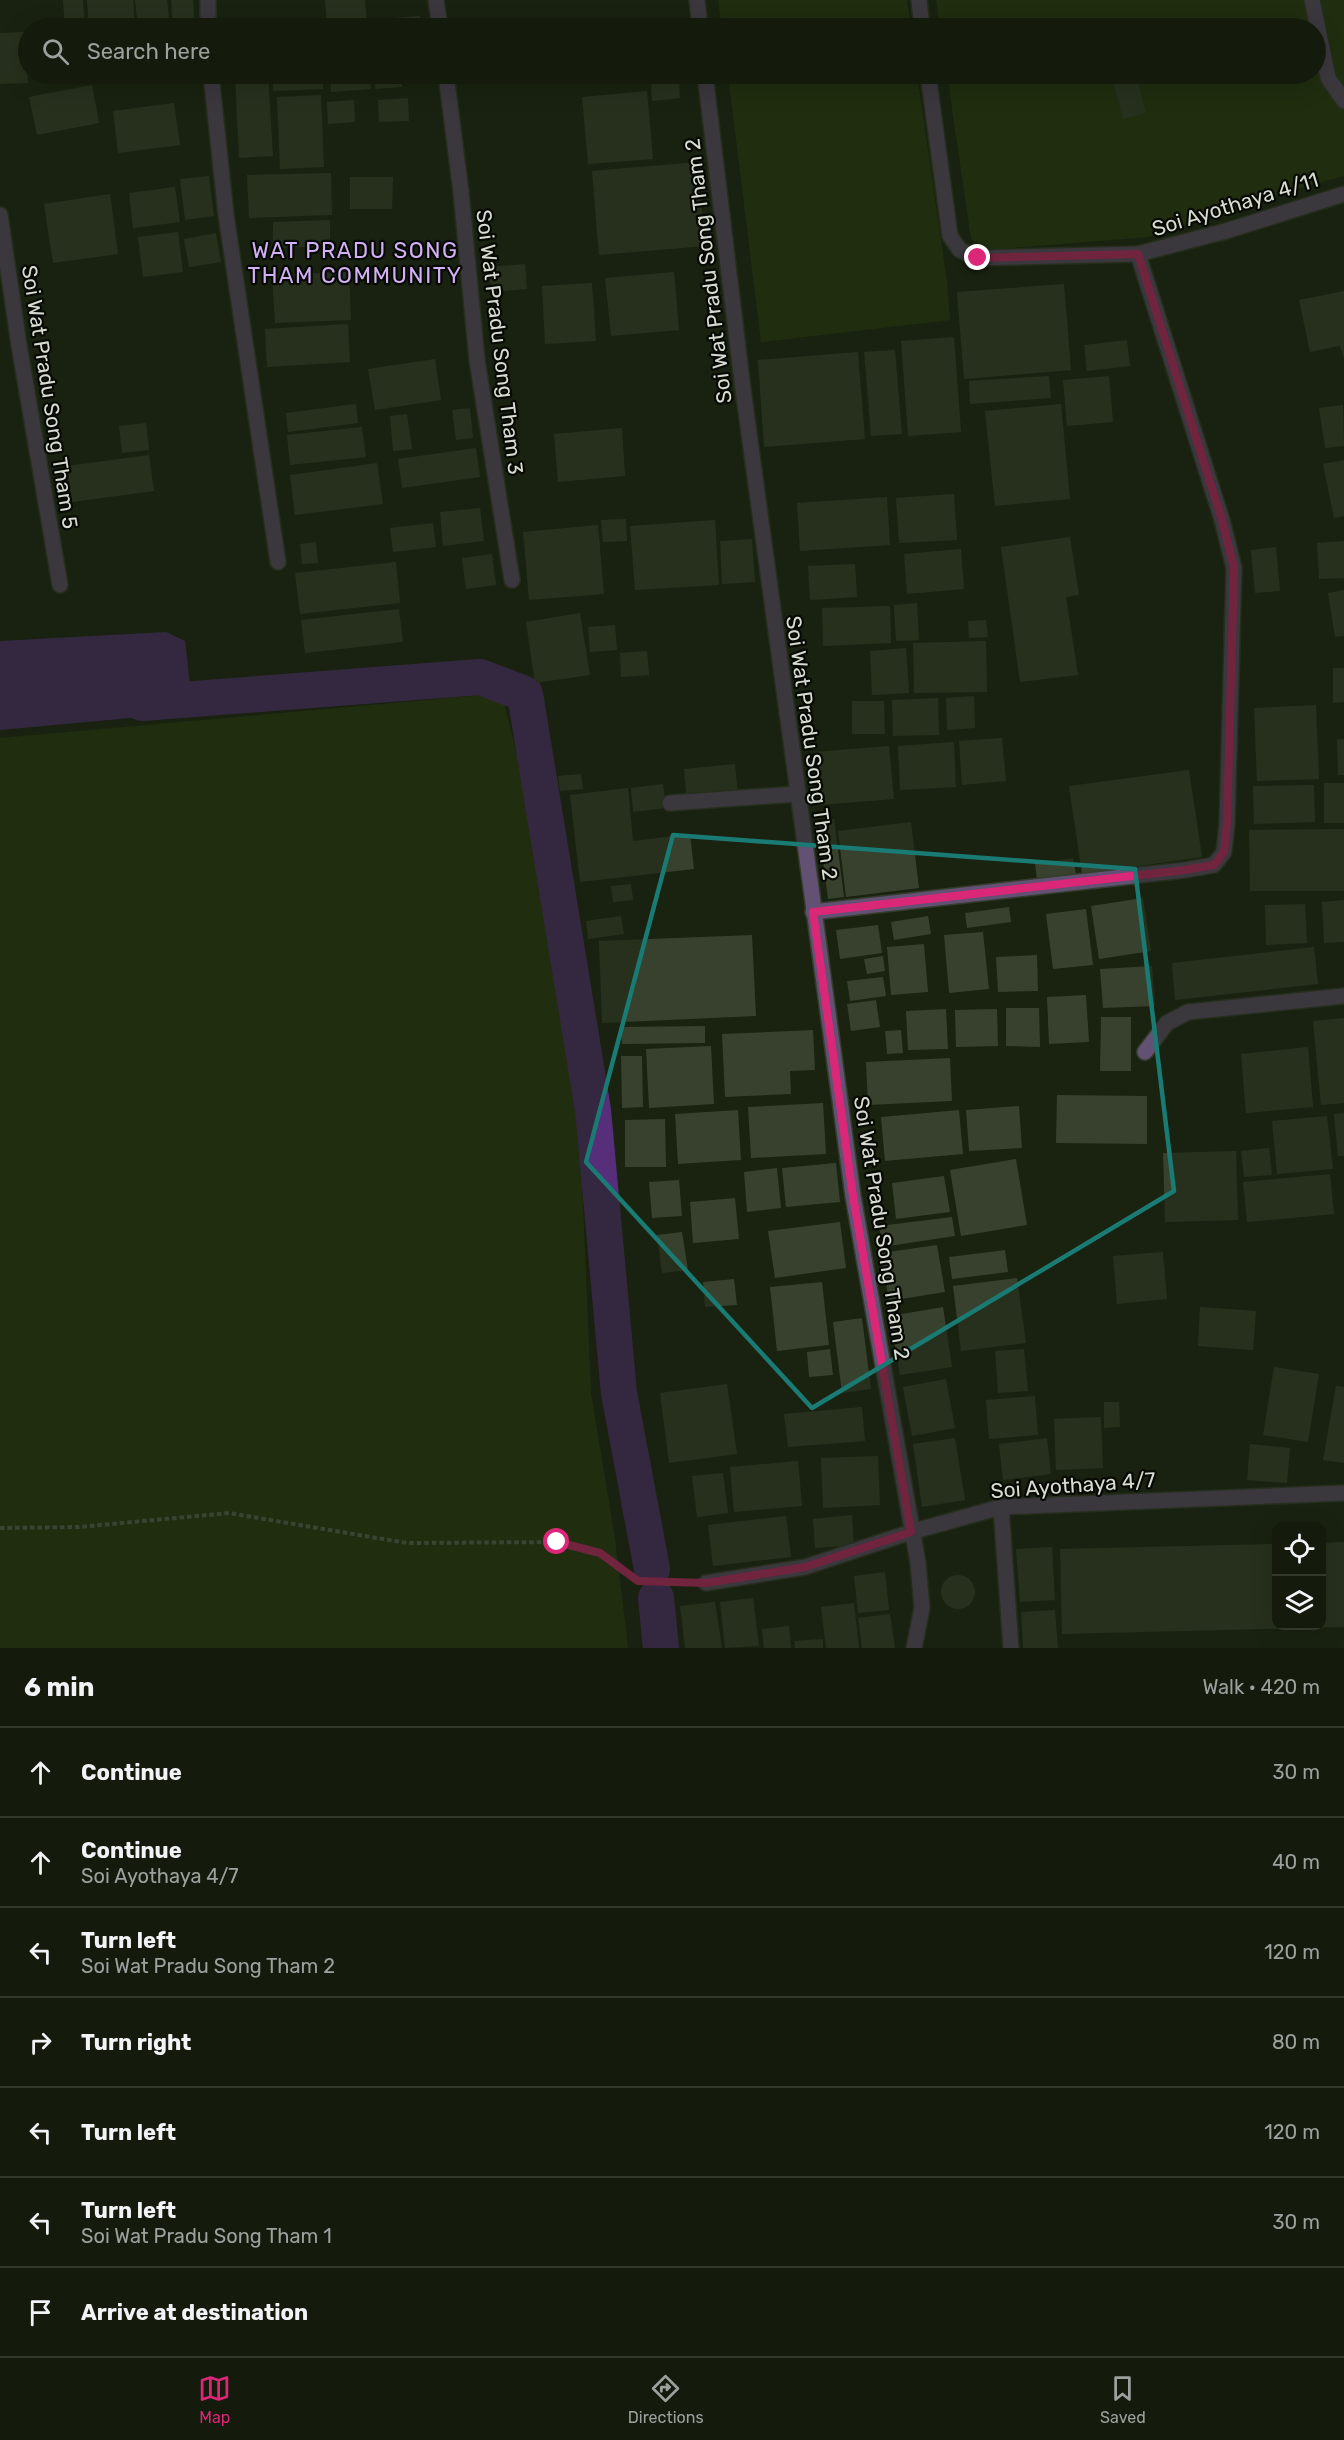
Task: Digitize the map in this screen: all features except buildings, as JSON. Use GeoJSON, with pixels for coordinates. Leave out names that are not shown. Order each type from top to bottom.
{"type":"FeatureCollection","features":[{"type":"Feature","properties":{"kind":"street"},"geometry":{"type":"LineString","coordinates":[[208,0],[208,18]]}},
{"type":"Feature","properties":{"kind":"street"},"geometry":{"type":"LineString","coordinates":[[436,0],[439,18]]}},
{"type":"Feature","properties":{"kind":"street"},"geometry":{"type":"LineString","coordinates":[[697,0],[699,18]]}},
{"type":"Feature","properties":{"kind":"street"},"geometry":{"type":"LineString","coordinates":[[918,0],[921,18]]}},
{"type":"Feature","properties":{"kind":"street"},"geometry":{"type":"LineString","coordinates":[[1312,0],[1316,18]]}},
{"type":"Feature","properties":{"kind":"street"},"geometry":{"type":"LineString","coordinates":[[1326,68],[1328,78],[1344,101]]}},
{"type":"Feature","properties":{"kind":"street"},"geometry":{"type":"LineString","coordinates":[[212,84],[226,215],[278,562]]}},
{"type":"Feature","properties":{"kind":"street","name":"Soi Wat Pradu Song Tham 3"},"geometry":{"type":"LineString","coordinates":[[447,84],[477,360],[512,580]]}},
{"type":"Feature","properties":{"kind":"street","name":"Soi Wat Pradu Song Tham 2"},"geometry":{"type":"LineString","coordinates":[[706,84],[741,378],[853,1196],[918,1563],[922,1608],[915,1648]]}},
{"type":"Feature","properties":{"kind":"street","name":"Soi Ayothaya 4/11"},"geometry":{"type":"LineString","coordinates":[[929,84],[950,236],[960,250],[978,258],[1138,254],[1226,231],[1344,194]]}},
{"type":"Feature","properties":{"kind":"street","name":"Soi Wat Pradu Song Tham 5"},"geometry":{"type":"LineString","coordinates":[[0,214],[19,345],[60,585]]}},
{"type":"Feature","properties":{"kind":"street"},"geometry":{"type":"LineString","coordinates":[[813,912],[1185,870],[1214,865],[1224,852],[1227,823],[1234,568],[1222,520],[1138,254]]}},
{"type":"Feature","properties":{"kind":"street"},"geometry":{"type":"LineString","coordinates":[[670,803],[797,794]]}},
{"type":"Feature","properties":{"kind":"street"},"geometry":{"type":"LineString","coordinates":[[1145,1052],[1167,1023],[1188,1012],[1344,996]]}},
{"type":"Feature","properties":{"kind":"street","name":"Soi Ayothaya 4/7"},"geometry":{"type":"LineString","coordinates":[[706,1583],[805,1567],[911,1532],[1001,1507],[1344,1493]]}},
{"type":"Feature","properties":{"kind":"street"},"geometry":{"type":"LineString","coordinates":[[1001,1507],[1011,1648]]}},
{"type":"Feature","properties":{"kind":"path"},"geometry":{"type":"LineString","coordinates":[[0,1528],[79,1527],[229,1513],[407,1543],[557,1542],[600,1553],[638,1581],[706,1583]]}},
{"type":"Feature","properties":{"kind":"highlighted area"},"geometry":{"type":"Polygon","coordinates":[[[673,835],[1135,869],[1174,1191],[812,1408],[586,1162],[673,835]]]}},
{"type":"Feature","properties":{"kind":"green space"},"geometry":{"type":"Polygon","coordinates":[[[718,0],[907,0],[910,18],[721,18],[718,0]]]}},
{"type":"Feature","properties":{"kind":"green space"},"geometry":{"type":"Polygon","coordinates":[[[936,0],[1344,0],[1344,176],[1296,189],[1148,237],[986,250],[971,239],[948,84],[1326,84],[1326,18],[939,18],[936,0]]]}},
{"type":"Feature","properties":{"kind":"green space"},"geometry":{"type":"Polygon","coordinates":[[[729,84],[918,84],[947,282],[950,320],[761,342],[729,84]]]}},
{"type":"Feature","properties":{"kind":"green space"},"geometry":{"type":"Polygon","coordinates":[[[483,695],[504,704],[540,845],[579,1110],[591,1393],[615,1539],[628,1648],[0,1648],[0,738],[483,695]]]}},
{"type":"Feature","properties":{"kind":"shaded area"},"geometry":{"type":"Polygon","coordinates":[[[166,632],[185,641],[192,702],[184,713],[0,730],[0,641],[166,632]]]}},
{"type":"Feature","properties":{"kind":"waterway"},"geometry":{"type":"LineString","coordinates":[[142,703],[480,677],[525,694],[593,1110],[619,1393],[652,1569]]}},
{"type":"Feature","properties":{"kind":"waterway"},"geometry":{"type":"LineString","coordinates":[[656,1598],[661,1648]]}},
{"type":"Feature","properties":{"kind":"district","name":"WAT PRADU SONG THAM COMMUNITY"},"geometry":{"type":"Point","coordinates":[355,262]}},
{"type":"Feature","properties":{"kind":"route"},"geometry":{"type":"LineString","coordinates":[[557,1542],[600,1553],[638,1581],[706,1583],[805,1567],[911,1532],[853,1196],[813,912],[1185,870],[1214,865],[1224,852],[1227,823],[1234,568],[1222,520],[1138,254],[978,258]]}}]}
